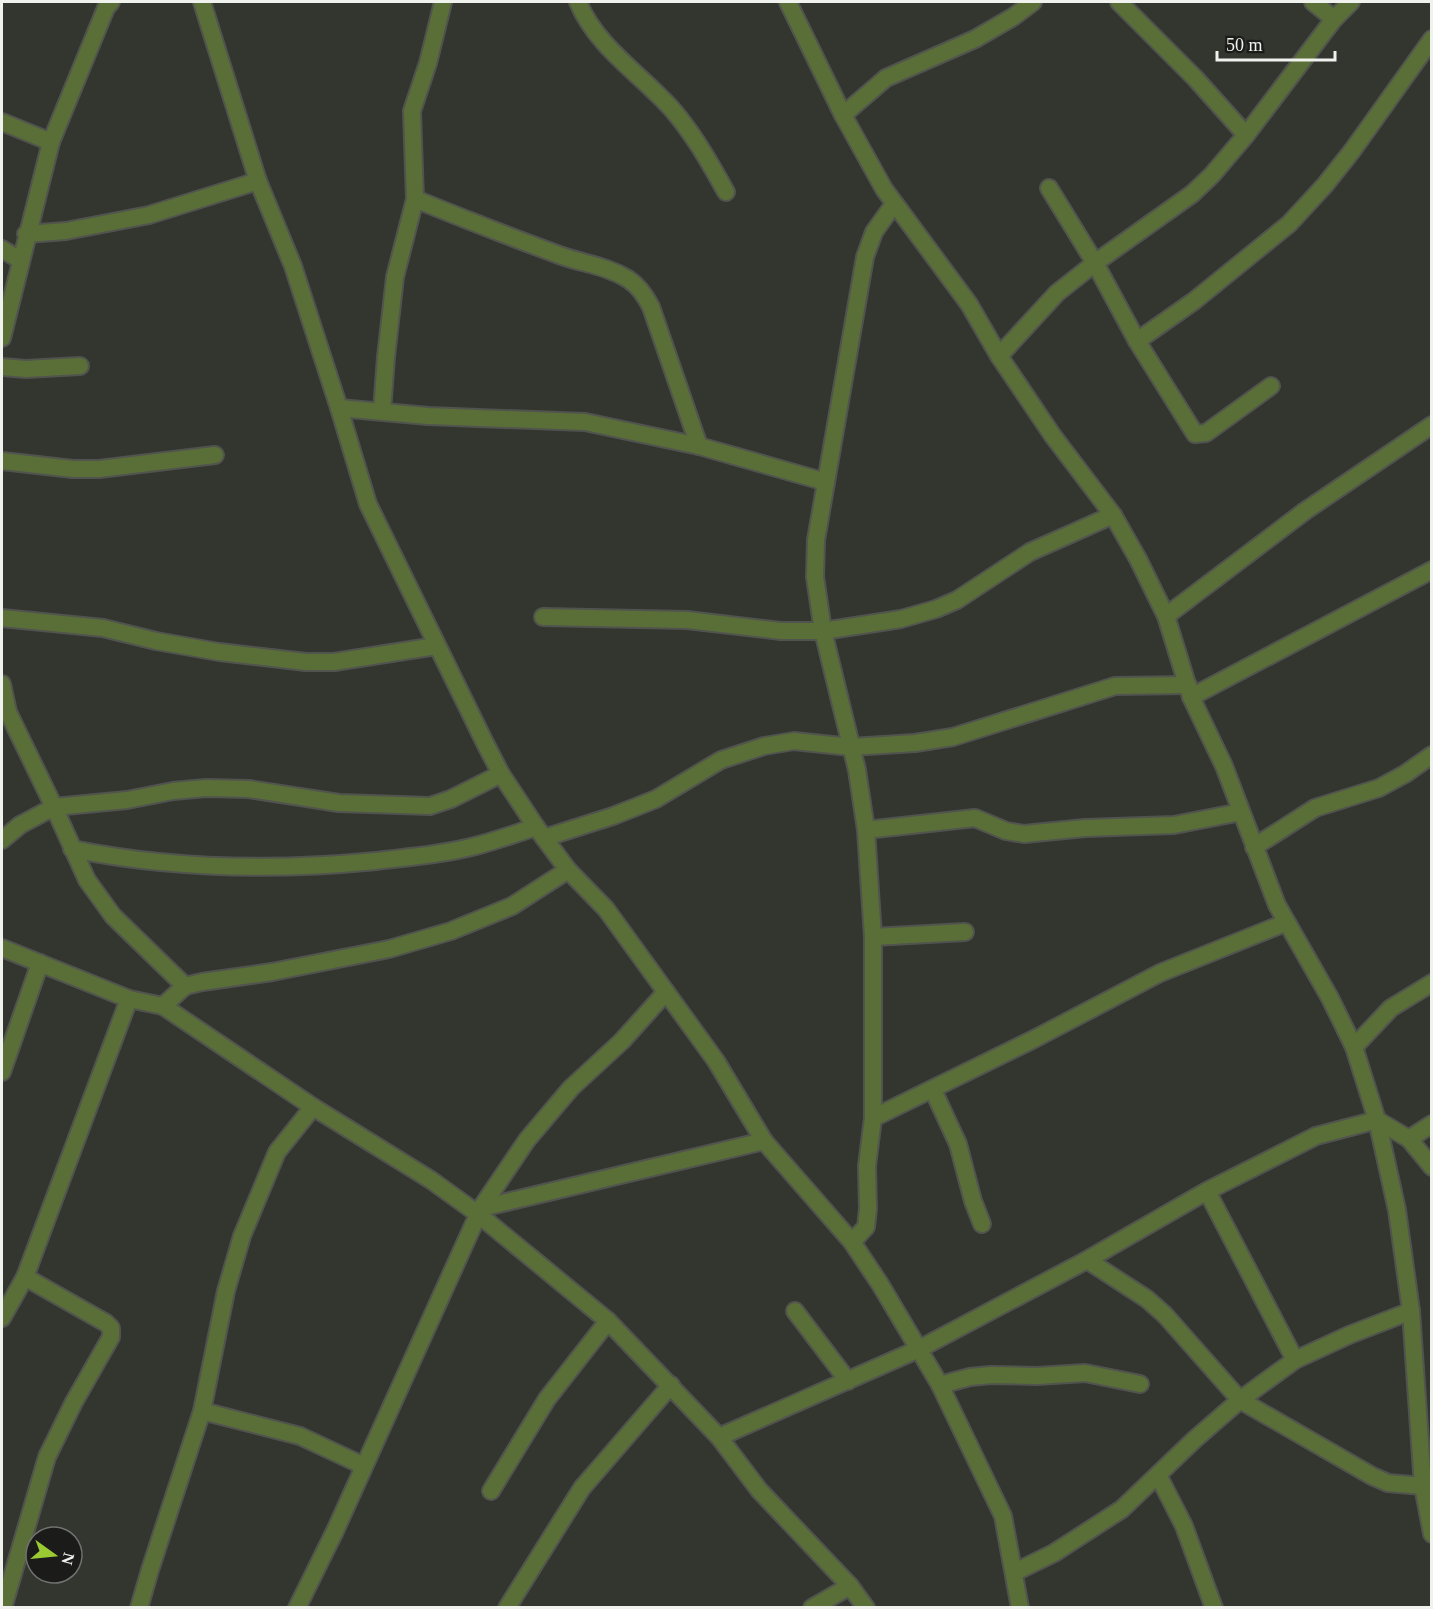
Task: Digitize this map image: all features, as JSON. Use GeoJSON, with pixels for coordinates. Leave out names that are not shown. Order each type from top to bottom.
{"type":"FeatureCollection","features":[{"type":"Feature","properties":{"kind":"street"},"geometry":{"type":"LineString","coordinates":[[202,2],[258,181],[293,266],[368,504],[501,774],[540,833],[568,870],[606,909],[716,1061],[764,1141],[852,1242],[880,1284],[940,1385],[1003,1516],[1020,1608]]}},
{"type":"Feature","properties":{"kind":"street"},"geometry":{"type":"LineString","coordinates":[[382,411],[395,277],[415,199],[412,111],[428,63],[444,2]]}},
{"type":"Feature","properties":{"kind":"street"},"geometry":{"type":"LineString","coordinates":[[578,2],[583,15],[604,43],[672,109],[705,155],[726,192]]}},
{"type":"Feature","properties":{"kind":"street"},"geometry":{"type":"LineString","coordinates":[[788,2],[843,115],[894,204],[969,304],[999,357],[1053,436],[1113,515],[1138,559],[1166,616],[1189,691],[1224,766],[1285,922],[1330,998],[1354,1047],[1377,1120],[1397,1210],[1411,1311],[1423,1486],[1431,1534]]}},
{"type":"Feature","properties":{"kind":"street"},"geometry":{"type":"LineString","coordinates":[[843,115],[886,78],[975,39],[1013,17],[1033,2]]}},
{"type":"Feature","properties":{"kind":"street"},"geometry":{"type":"LineString","coordinates":[[1119,2],[1195,78],[1246,135]]}},
{"type":"Feature","properties":{"kind":"street"},"geometry":{"type":"LineString","coordinates":[[1313,2],[1334,19]]}},
{"type":"Feature","properties":{"kind":"street"},"geometry":{"type":"LineString","coordinates":[[999,357],[1057,293],[1192,194],[1212,175],[1246,135],[1334,19],[1352,2]]}},
{"type":"Feature","properties":{"kind":"street"},"geometry":{"type":"LineString","coordinates":[[2,338],[26,234],[51,142],[105,4]]}},
{"type":"Feature","properties":{"kind":"street"},"geometry":{"type":"LineString","coordinates":[[1137,341],[1194,301],[1289,224],[1352,151],[1431,39]]}},
{"type":"Feature","properties":{"kind":"street"},"geometry":{"type":"LineString","coordinates":[[2,122],[51,142]]}},
{"type":"Feature","properties":{"kind":"street"},"geometry":{"type":"LineString","coordinates":[[26,234],[66,231],[149,215],[258,181]]}},
{"type":"Feature","properties":{"kind":"street"},"geometry":{"type":"LineString","coordinates":[[1049,188],[1095,263],[1137,341],[1195,434],[1206,433],[1271,387]]}},
{"type":"Feature","properties":{"kind":"street"},"geometry":{"type":"LineString","coordinates":[[415,199],[549,251],[605,267],[629,280],[645,294],[651,307],[699,446]]}},
{"type":"Feature","properties":{"kind":"street"},"geometry":{"type":"LineString","coordinates":[[852,1242],[866,1227],[868,1209],[867,1166],[873,1118],[873,937],[866,830],[851,747],[823,631],[815,577],[816,540],[856,296],[865,257],[874,232],[894,204]]}},
{"type":"Feature","properties":{"kind":"street"},"geometry":{"type":"LineString","coordinates":[[2,249],[20,260]]}},
{"type":"Feature","properties":{"kind":"street"},"geometry":{"type":"LineString","coordinates":[[2,367],[26,369],[80,366]]}},
{"type":"Feature","properties":{"kind":"street"},"geometry":{"type":"LineString","coordinates":[[339,408],[428,416],[585,422],[699,446],[826,482]]}},
{"type":"Feature","properties":{"kind":"street"},"geometry":{"type":"LineString","coordinates":[[1166,616],[1305,511],[1431,425]]}},
{"type":"Feature","properties":{"kind":"street"},"geometry":{"type":"LineString","coordinates":[[2,461],[73,469],[99,469],[215,455]]}},
{"type":"Feature","properties":{"kind":"street"},"geometry":{"type":"LineString","coordinates":[[543,617],[667,619],[781,631],[823,631],[901,619],[957,600],[1030,552],[1113,515]]}},
{"type":"Feature","properties":{"kind":"street"},"geometry":{"type":"LineString","coordinates":[[72,849],[149,862],[288,867],[422,856],[540,833],[613,816],[656,799],[721,760],[764,746],[794,741],[851,747],[915,743],[953,736],[1115,686],[1189,691],[1431,570]]}},
{"type":"Feature","properties":{"kind":"street"},"geometry":{"type":"LineString","coordinates":[[2,618],[103,628],[166,643],[219,652],[306,662],[334,662],[436,646]]}},
{"type":"Feature","properties":{"kind":"street"},"geometry":{"type":"LineString","coordinates":[[2,684],[5,712],[54,807],[87,880],[113,916],[185,986]]}},
{"type":"Feature","properties":{"kind":"street"},"geometry":{"type":"LineString","coordinates":[[1254,847],[1315,808],[1378,788],[1405,774],[1431,755]]}},
{"type":"Feature","properties":{"kind":"street"},"geometry":{"type":"LineString","coordinates":[[2,840],[20,825],[54,807],[127,800],[173,791],[206,788],[249,789],[339,803],[430,806],[451,800],[501,774]]}},
{"type":"Feature","properties":{"kind":"street"},"geometry":{"type":"LineString","coordinates":[[866,830],[975,818],[1006,831],[1024,834],[1085,828],[1174,825],[1241,812]]}},
{"type":"Feature","properties":{"kind":"street"},"geometry":{"type":"LineString","coordinates":[[163,1006],[185,986],[389,949],[451,931],[512,906],[568,870]]}},
{"type":"Feature","properties":{"kind":"street"},"geometry":{"type":"LineString","coordinates":[[873,1118],[933,1090],[1160,974],[1285,922]]}},
{"type":"Feature","properties":{"kind":"street"},"geometry":{"type":"LineString","coordinates":[[873,937],[965,932]]}},
{"type":"Feature","properties":{"kind":"street"},"geometry":{"type":"LineString","coordinates":[[2,948],[129,999],[163,1006],[313,1107],[479,1211],[608,1321],[671,1385],[719,1437],[759,1490],[850,1586],[866,1608]]}},
{"type":"Feature","properties":{"kind":"street"},"geometry":{"type":"LineString","coordinates":[[2,1072],[40,963]]}},
{"type":"Feature","properties":{"kind":"street"},"geometry":{"type":"LineString","coordinates":[[1354,1047],[1391,1008],[1431,984]]}},
{"type":"Feature","properties":{"kind":"street"},"geometry":{"type":"LineString","coordinates":[[297,1608],[335,1531],[479,1211],[527,1140],[572,1088],[622,1041],[666,992]]}},
{"type":"Feature","properties":{"kind":"street"},"geometry":{"type":"LineString","coordinates":[[2,1318],[25,1277],[129,999]]}},
{"type":"Feature","properties":{"kind":"street"},"geometry":{"type":"LineString","coordinates":[[933,1090],[958,1144],[973,1201],[982,1224]]}},
{"type":"Feature","properties":{"kind":"street"},"geometry":{"type":"LineString","coordinates":[[139,1608],[202,1412],[226,1291],[242,1236],[277,1152],[313,1107]]}},
{"type":"Feature","properties":{"kind":"street"},"geometry":{"type":"LineString","coordinates":[[719,1437],[919,1349],[1087,1260],[1207,1191],[1316,1136],[1377,1120],[1409,1138],[1431,1167]]}},
{"type":"Feature","properties":{"kind":"street"},"geometry":{"type":"LineString","coordinates":[[1409,1138],[1431,1124]]}},
{"type":"Feature","properties":{"kind":"street"},"geometry":{"type":"LineString","coordinates":[[479,1211],[764,1141]]}},
{"type":"Feature","properties":{"kind":"street"},"geometry":{"type":"LineString","coordinates":[[1207,1191],[1295,1360]]}},
{"type":"Feature","properties":{"kind":"street"},"geometry":{"type":"LineString","coordinates":[[1087,1260],[1148,1299],[1240,1400],[1372,1476],[1388,1483],[1423,1486]]}},
{"type":"Feature","properties":{"kind":"street"},"geometry":{"type":"LineString","coordinates":[[3,1608],[47,1457],[74,1402],[111,1337],[111,1328],[106,1323],[25,1277]]}},
{"type":"Feature","properties":{"kind":"street"},"geometry":{"type":"LineString","coordinates":[[795,1311],[848,1382]]}},
{"type":"Feature","properties":{"kind":"street"},"geometry":{"type":"LineString","coordinates":[[1015,1572],[1054,1553],[1122,1509],[1194,1440],[1240,1400],[1295,1360],[1349,1335],[1411,1311]]}},
{"type":"Feature","properties":{"kind":"street"},"geometry":{"type":"LineString","coordinates":[[491,1491],[547,1399],[608,1321]]}},
{"type":"Feature","properties":{"kind":"street"},"geometry":{"type":"LineString","coordinates":[[940,1385],[970,1377],[991,1375],[1037,1376],[1085,1373],[1140,1384]]}},
{"type":"Feature","properties":{"kind":"street"},"geometry":{"type":"LineString","coordinates":[[507,1607],[582,1488],[671,1385]]}},
{"type":"Feature","properties":{"kind":"street"},"geometry":{"type":"LineString","coordinates":[[202,1412],[300,1437],[364,1466]]}},
{"type":"Feature","properties":{"kind":"street"},"geometry":{"type":"LineString","coordinates":[[1158,1475],[1184,1526],[1214,1608]]}},
{"type":"Feature","properties":{"kind":"street"},"geometry":{"type":"LineString","coordinates":[[812,1608],[850,1586]]}}]}
